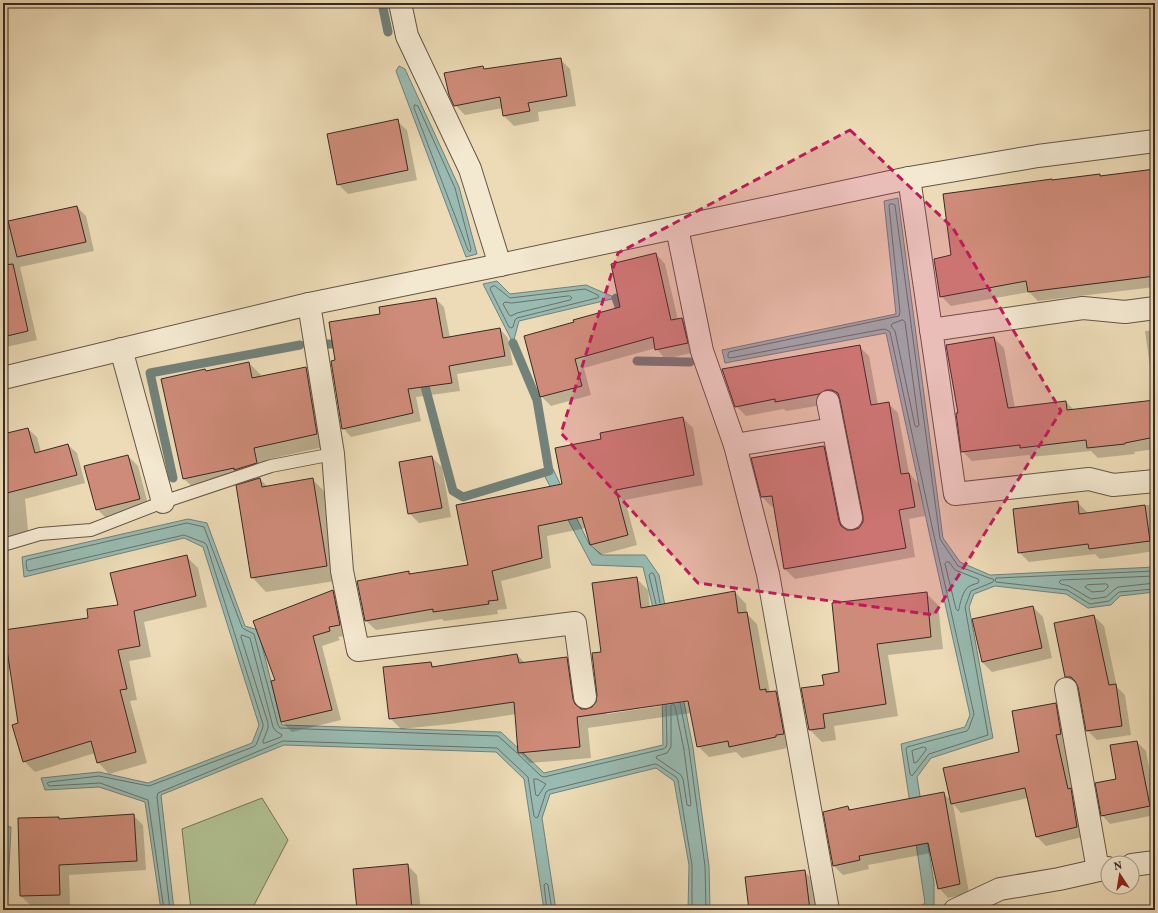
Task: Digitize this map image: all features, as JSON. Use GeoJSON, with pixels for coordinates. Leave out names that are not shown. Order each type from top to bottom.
{"type":"FeatureCollection","features":[{"type":"Feature","properties":{"kind":"street"},"geometry":{"type":"LineString","coordinates":[[400,3],[407,36],[470,169],[500,265]]}},
{"type":"Feature","properties":{"kind":"street"},"geometry":{"type":"LineString","coordinates":[[3,378],[309,304],[677,228],[909,178],[1038,156],[1155,140]]}},
{"type":"Feature","properties":{"kind":"street"},"geometry":{"type":"LineString","coordinates":[[909,178],[955,494],[1089,479],[1113,485],[1155,481]]}},
{"type":"Feature","properties":{"kind":"street"},"geometry":{"type":"LineString","coordinates":[[677,228],[702,351],[735,445],[768,574],[828,910]]}},
{"type":"Feature","properties":{"kind":"street"},"geometry":{"type":"LineString","coordinates":[[309,304],[333,454],[342,571],[358,650],[575,623],[585,697]]}},
{"type":"Feature","properties":{"kind":"street"},"geometry":{"type":"LineString","coordinates":[[931,330],[1083,308],[1125,312],[1155,308]]}},
{"type":"Feature","properties":{"kind":"street"},"geometry":{"type":"LineString","coordinates":[[121,350],[164,502]]}},
{"type":"Feature","properties":{"kind":"street"},"geometry":{"type":"LineString","coordinates":[[828,402],[851,518]]}},
{"type":"Feature","properties":{"kind":"street"},"geometry":{"type":"LineString","coordinates":[[735,445],[833,429]]}},
{"type":"Feature","properties":{"kind":"street"},"geometry":{"type":"LineString","coordinates":[[1066,689],[1100,855]]}},
{"type":"Feature","properties":{"kind":"street"},"geometry":{"type":"LineString","coordinates":[[1140,864],[1155,862]]}},
{"type":"Feature","properties":{"kind":"street"},"geometry":{"type":"LineString","coordinates":[[955,910],[1000,889],[1059,879],[1100,870]]}},
{"type":"Feature","properties":{"kind":"lane"},"geometry":{"type":"LineString","coordinates":[[3,545],[40,534],[91,530],[164,502],[271,466],[333,454]]}},
{"type":"Feature","properties":{"kind":"highlighted area"},"geometry":{"type":"Polygon","coordinates":[[[850,130],[953,228],[1061,411],[934,615],[698,583],[561,433],[618,253],[850,130]]]}},
{"type":"Feature","properties":{"kind":"green space"},"geometry":{"type":"Polygon","coordinates":[[[262,798],[288,840],[253,907],[253,910],[191,910],[182,829],[262,798]]]}},
{"type":"Feature","properties":{"kind":"water"},"geometry":{"type":"Polygon","coordinates":[[[399,66],[405,69],[459,187],[477,254],[466,257],[396,71],[399,66]]]}},
{"type":"Feature","properties":{"kind":"water"},"geometry":{"type":"Polygon","coordinates":[[[898,198],[943,538],[960,562],[990,575],[1155,567],[1155,592],[1120,596],[1111,605],[1088,608],[1066,594],[995,586],[974,594],[969,607],[993,738],[931,758],[917,777],[934,883],[934,910],[916,910],[925,903],[901,744],[965,727],[970,715],[886,333],[725,363],[722,350],[896,314],[884,201],[898,198]]]}},
{"type":"Feature","properties":{"kind":"water"},"geometry":{"type":"Polygon","coordinates":[[[497,281],[510,294],[586,285],[616,298],[519,321],[513,343],[483,284],[497,281]]]}},
{"type":"Feature","properties":{"kind":"water"},"geometry":{"type":"Polygon","coordinates":[[[553,469],[589,544],[602,555],[645,555],[659,575],[693,748],[709,866],[710,910],[688,910],[689,865],[674,781],[656,768],[550,794],[542,818],[556,910],[544,910],[524,779],[496,752],[284,745],[161,795],[174,910],[161,910],[145,802],[99,787],[45,790],[41,778],[99,772],[148,783],[252,743],[259,725],[203,547],[184,538],[24,577],[22,557],[188,519],[207,523],[245,626],[258,630],[282,725],[501,732],[544,773],[663,745],[661,641],[643,567],[592,565],[543,473],[553,469]]]}},
{"type":"Feature","properties":{"kind":"water"},"geometry":{"type":"Polygon","coordinates":[[[3,826],[11,827],[7,910],[3,910],[3,826]]]}},
{"type":"Feature","properties":{"kind":"building"},"geometry":{"type":"Polygon","coordinates":[[[561,58],[567,96],[528,103],[530,111],[503,116],[500,97],[454,106],[449,95],[444,73],[483,66],[484,69],[561,58]]]}},
{"type":"Feature","properties":{"kind":"building"},"geometry":{"type":"Polygon","coordinates":[[[398,119],[408,170],[337,185],[327,134],[398,119]]]}},
{"type":"Feature","properties":{"kind":"building"},"geometry":{"type":"Polygon","coordinates":[[[1155,169],[1155,276],[1028,292],[1026,281],[940,297],[934,259],[951,255],[943,194],[1052,179],[1100,174],[1100,176],[1155,169]]]}},
{"type":"Feature","properties":{"kind":"building"},"geometry":{"type":"Polygon","coordinates":[[[77,206],[86,242],[17,257],[8,221],[77,206]]]}},
{"type":"Feature","properties":{"kind":"building"},"geometry":{"type":"Polygon","coordinates":[[[656,253],[671,320],[682,318],[688,343],[655,350],[653,337],[575,359],[582,386],[540,397],[524,336],[620,307],[611,264],[656,253]]]}},
{"type":"Feature","properties":{"kind":"building"},"geometry":{"type":"Polygon","coordinates":[[[13,264],[28,331],[3,337],[3,265],[13,264]]]}},
{"type":"Feature","properties":{"kind":"building"},"geometry":{"type":"Polygon","coordinates":[[[436,298],[443,338],[500,328],[505,356],[449,366],[452,383],[408,389],[413,413],[342,429],[331,361],[335,360],[329,322],[380,314],[379,307],[436,298]]]}},
{"type":"Feature","properties":{"kind":"building"},"geometry":{"type":"Polygon","coordinates":[[[994,337],[1008,408],[1066,401],[1067,410],[1155,400],[1155,437],[1125,444],[1087,448],[1086,440],[1020,448],[1020,445],[961,452],[956,413],[958,413],[946,345],[994,337]]]}},
{"type":"Feature","properties":{"kind":"building"},"geometry":{"type":"Polygon","coordinates":[[[860,345],[871,405],[889,402],[901,474],[909,473],[915,507],[899,510],[906,548],[784,569],[772,496],[761,497],[751,458],[824,446],[841,526],[847,530],[859,528],[863,522],[863,516],[838,393],[832,390],[826,390],[819,394],[775,402],[775,399],[735,407],[722,369],[860,345]]]}},
{"type":"Feature","properties":{"kind":"building"},"geometry":{"type":"Polygon","coordinates":[[[249,362],[252,378],[306,367],[317,434],[254,448],[257,463],[234,470],[234,468],[183,479],[161,379],[205,369],[206,371],[249,362]]]}},
{"type":"Feature","properties":{"kind":"building"},"geometry":{"type":"Polygon","coordinates":[[[683,417],[694,475],[616,490],[628,535],[590,545],[582,517],[538,526],[542,558],[492,571],[498,600],[488,601],[489,604],[433,612],[433,609],[365,621],[357,581],[409,571],[409,574],[468,565],[456,505],[562,484],[555,448],[601,439],[600,433],[683,417]]]}},
{"type":"Feature","properties":{"kind":"building"},"geometry":{"type":"Polygon","coordinates":[[[28,428],[35,453],[68,444],[77,475],[3,494],[3,434],[28,428]]]}},
{"type":"Feature","properties":{"kind":"building"},"geometry":{"type":"Polygon","coordinates":[[[128,455],[140,499],[96,510],[84,466],[128,455]]]}},
{"type":"Feature","properties":{"kind":"building"},"geometry":{"type":"Polygon","coordinates":[[[432,456],[442,508],[408,514],[399,462],[432,456]]]}},
{"type":"Feature","properties":{"kind":"building"},"geometry":{"type":"Polygon","coordinates":[[[260,478],[262,487],[313,478],[327,566],[251,578],[236,485],[260,478]]]}},
{"type":"Feature","properties":{"kind":"building"},"geometry":{"type":"Polygon","coordinates":[[[1078,501],[1079,514],[1145,505],[1150,541],[1089,549],[1088,544],[1018,553],[1013,509],[1078,501]]]}},
{"type":"Feature","properties":{"kind":"building"},"geometry":{"type":"Polygon","coordinates":[[[187,555],[196,596],[134,611],[140,646],[118,650],[127,689],[120,690],[136,752],[97,763],[91,741],[23,762],[12,725],[18,723],[4,630],[88,618],[87,609],[118,605],[110,573],[187,555]]]}},
{"type":"Feature","properties":{"kind":"building"},"geometry":{"type":"Polygon","coordinates":[[[637,577],[641,608],[735,591],[738,613],[747,612],[760,690],[766,689],[766,692],[776,691],[784,734],[729,747],[728,741],[697,747],[688,701],[577,717],[580,747],[518,753],[514,702],[389,719],[383,667],[431,662],[432,667],[517,654],[519,663],[567,657],[575,704],[581,709],[592,707],[596,702],[597,695],[592,653],[601,652],[592,583],[637,577]]]}},
{"type":"Feature","properties":{"kind":"building"},"geometry":{"type":"Polygon","coordinates":[[[333,590],[340,625],[329,627],[330,631],[313,636],[332,710],[281,722],[271,681],[275,680],[253,621],[333,590]]]}},
{"type":"Feature","properties":{"kind":"building"},"geometry":{"type":"Polygon","coordinates":[[[927,592],[931,637],[877,644],[886,704],[823,714],[825,728],[809,730],[801,688],[824,685],[822,675],[839,672],[832,603],[927,592]]]}},
{"type":"Feature","properties":{"kind":"building"},"geometry":{"type":"Polygon","coordinates":[[[1033,606],[1042,648],[982,662],[972,619],[1033,606]]]}},
{"type":"Feature","properties":{"kind":"building"},"geometry":{"type":"Polygon","coordinates":[[[1094,615],[1109,685],[1116,684],[1122,726],[1086,731],[1078,687],[1071,677],[1065,677],[1054,623],[1094,615]]]}},
{"type":"Feature","properties":{"kind":"building"},"geometry":{"type":"Polygon","coordinates":[[[1056,703],[1061,734],[1056,735],[1068,789],[1071,788],[1077,827],[1036,837],[1025,788],[951,804],[943,768],[1019,752],[1012,711],[1056,703]]]}},
{"type":"Feature","properties":{"kind":"building"},"geometry":{"type":"Polygon","coordinates":[[[1137,741],[1150,806],[1101,816],[1095,783],[1116,779],[1110,745],[1137,741]]]}},
{"type":"Feature","properties":{"kind":"building"},"geometry":{"type":"Polygon","coordinates":[[[944,792],[960,884],[938,889],[928,843],[859,856],[860,860],[833,866],[823,812],[848,806],[849,810],[944,792]]]}},
{"type":"Feature","properties":{"kind":"building"},"geometry":{"type":"Polygon","coordinates":[[[134,814],[137,861],[59,865],[60,895],[20,896],[18,818],[59,817],[59,819],[134,814]]]}},
{"type":"Feature","properties":{"kind":"building"},"geometry":{"type":"Polygon","coordinates":[[[408,864],[412,910],[357,910],[353,869],[408,864]]]}},
{"type":"Feature","properties":{"kind":"building"},"geometry":{"type":"Polygon","coordinates":[[[805,870],[810,910],[749,910],[745,877],[805,870]]]}},
{"type":"Feature","properties":{"kind":"waterway"},"geometry":{"type":"LineString","coordinates":[[382,3],[388,32]]}},
{"type":"Feature","properties":{"kind":"waterway"},"geometry":{"type":"LineString","coordinates":[[616,298],[623,318]]}},
{"type":"Feature","properties":{"kind":"waterway"},"geometry":{"type":"LineString","coordinates":[[422,375],[453,491],[463,497],[549,471],[537,400],[513,343]]}},
{"type":"Feature","properties":{"kind":"waterway"},"geometry":{"type":"LineString","coordinates":[[328,344],[343,344]]}},
{"type":"Feature","properties":{"kind":"waterway"},"geometry":{"type":"LineString","coordinates":[[173,478],[150,373],[300,345]]}},
{"type":"Feature","properties":{"kind":"waterway"},"geometry":{"type":"LineString","coordinates":[[637,361],[690,362]]}}]}
